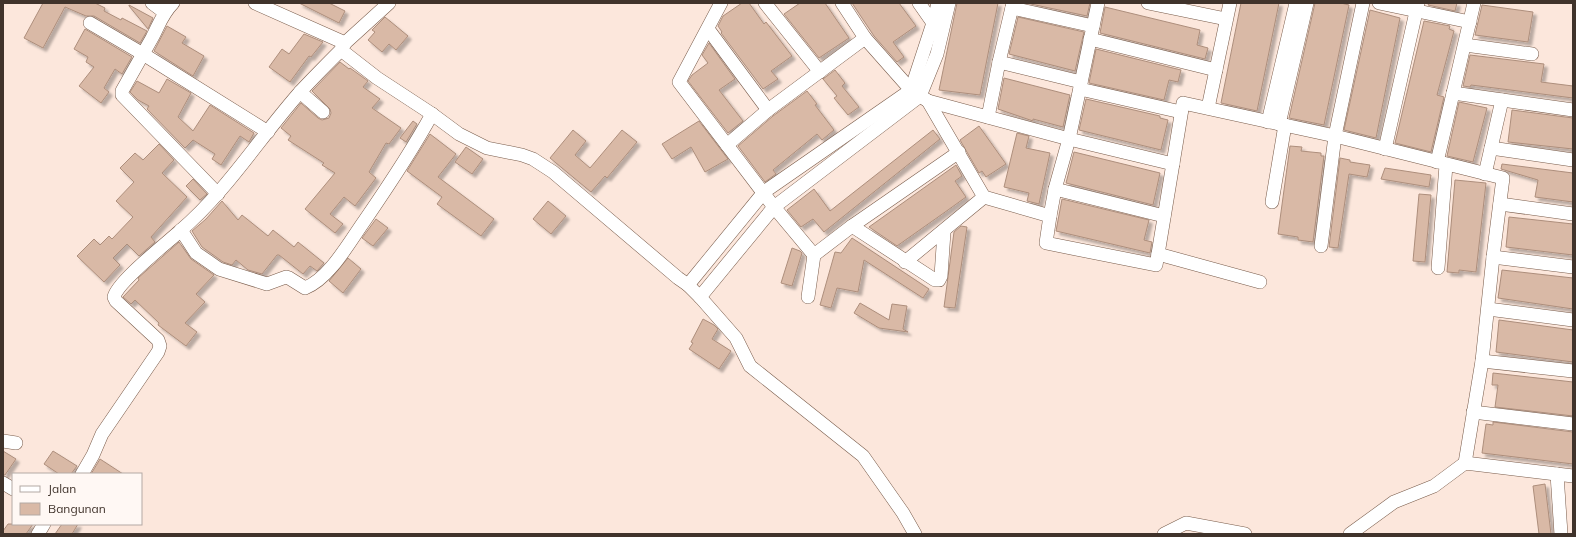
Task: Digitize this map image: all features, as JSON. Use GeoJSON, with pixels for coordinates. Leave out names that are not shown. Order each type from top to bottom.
{"type":"FeatureCollection","features":[{"type":"Feature","properties":{"kind":"street"},"geometry":{"type":"LineString","coordinates":[[152,3],[168,7],[144,54],[122,91],[122,95],[218,194]]}},
{"type":"Feature","properties":{"kind":"street"},"geometry":{"type":"LineString","coordinates":[[255,3],[343,46],[377,78],[432,114],[459,134],[487,148],[522,155],[533,159],[553,172],[688,285],[736,338],[750,366],[863,456],[903,513],[915,534]]}},
{"type":"Feature","properties":{"kind":"street"},"geometry":{"type":"LineString","coordinates":[[83,473],[93,455],[102,434],[158,352],[160,346],[158,340],[116,301],[114,297],[115,293],[150,256],[181,230],[218,194],[300,92],[343,46],[389,3]]}},
{"type":"Feature","properties":{"kind":"street"},"geometry":{"type":"LineString","coordinates":[[721,3],[679,82],[774,207],[814,255]]}},
{"type":"Feature","properties":{"kind":"street"},"geometry":{"type":"LineString","coordinates":[[765,3],[820,72]]}},
{"type":"Feature","properties":{"kind":"street"},"geometry":{"type":"LineString","coordinates":[[842,3],[864,38],[920,96],[959,152],[984,197],[1050,216]]}},
{"type":"Feature","properties":{"kind":"street"},"geometry":{"type":"LineString","coordinates":[[919,3],[933,23]]}},
{"type":"Feature","properties":{"kind":"street"},"geometry":{"type":"LineString","coordinates":[[688,285],[764,192],[920,96],[938,3]]}},
{"type":"Feature","properties":{"kind":"street"},"geometry":{"type":"LineString","coordinates":[[700,297],[774,207],[920,96],[938,54],[949,3]]}},
{"type":"Feature","properties":{"kind":"street"},"geometry":{"type":"LineString","coordinates":[[1098,3],[1069,139],[1055,189],[1046,243],[1156,266],[1183,103],[1335,136],[1442,164],[1503,178],[1482,361],[1465,463]]}},
{"type":"Feature","properties":{"kind":"street"},"geometry":{"type":"LineString","coordinates":[[1148,3],[1226,19]]}},
{"type":"Feature","properties":{"kind":"street"},"geometry":{"type":"LineString","coordinates":[[1208,108],[1230,3]]}},
{"type":"Feature","properties":{"kind":"street"},"geometry":{"type":"LineString","coordinates":[[1272,202],[1278,124],[1296,3]]}},
{"type":"Feature","properties":{"kind":"street"},"geometry":{"type":"LineString","coordinates":[[1278,124],[1307,3]]}},
{"type":"Feature","properties":{"kind":"street"},"geometry":{"type":"LineString","coordinates":[[1321,246],[1335,136],[1363,3]]}},
{"type":"Feature","properties":{"kind":"street"},"geometry":{"type":"LineString","coordinates":[[1379,3],[1417,7],[1470,22]]}},
{"type":"Feature","properties":{"kind":"street"},"geometry":{"type":"LineString","coordinates":[[1438,268],[1442,164],[1453,93],[1474,3]]}},
{"type":"Feature","properties":{"kind":"street"},"geometry":{"type":"LineString","coordinates":[[988,117],[999,62],[1013,6],[1093,26]]}},
{"type":"Feature","properties":{"kind":"street"},"geometry":{"type":"LineString","coordinates":[[1385,149],[1417,7]]}},
{"type":"Feature","properties":{"kind":"street"},"geometry":{"type":"LineString","coordinates":[[90,23],[144,54],[268,132]]}},
{"type":"Feature","properties":{"kind":"street"},"geometry":{"type":"LineString","coordinates":[[708,28],[768,110]]}},
{"type":"Feature","properties":{"kind":"street"},"geometry":{"type":"LineString","coordinates":[[727,145],[768,110],[864,38]]}},
{"type":"Feature","properties":{"kind":"street"},"geometry":{"type":"LineString","coordinates":[[1090,40],[1216,70]]}},
{"type":"Feature","properties":{"kind":"street"},"geometry":{"type":"LineString","coordinates":[[1465,45],[1532,54]]}},
{"type":"Feature","properties":{"kind":"street"},"geometry":{"type":"LineString","coordinates":[[999,62],[1080,86],[1182,112]]}},
{"type":"Feature","properties":{"kind":"street"},"geometry":{"type":"LineString","coordinates":[[300,92],[323,112]]}},
{"type":"Feature","properties":{"kind":"street"},"geometry":{"type":"LineString","coordinates":[[1453,93],[1573,110]]}},
{"type":"Feature","properties":{"kind":"street"},"geometry":{"type":"LineString","coordinates":[[920,96],[988,117],[1069,139],[1173,164]]}},
{"type":"Feature","properties":{"kind":"street"},"geometry":{"type":"LineString","coordinates":[[1485,174],[1502,100]]}},
{"type":"Feature","properties":{"kind":"street"},"geometry":{"type":"LineString","coordinates":[[181,230],[196,253],[219,270],[267,284],[286,277],[305,288],[315,284],[342,255],[414,148],[432,114]]}},
{"type":"Feature","properties":{"kind":"street"},"geometry":{"type":"LineString","coordinates":[[1491,148],[1573,160]]}},
{"type":"Feature","properties":{"kind":"street"},"geometry":{"type":"LineString","coordinates":[[808,297],[814,255],[852,226],[959,152]]}},
{"type":"Feature","properties":{"kind":"street"},"geometry":{"type":"LineString","coordinates":[[1055,189],[1164,216]]}},
{"type":"Feature","properties":{"kind":"street"},"geometry":{"type":"LineString","coordinates":[[905,262],[944,232],[984,197]]}},
{"type":"Feature","properties":{"kind":"street"},"geometry":{"type":"LineString","coordinates":[[1500,204],[1573,214]]}},
{"type":"Feature","properties":{"kind":"street"},"geometry":{"type":"LineString","coordinates":[[852,226],[905,262],[935,280],[939,280],[941,276],[944,232]]}},
{"type":"Feature","properties":{"kind":"street"},"geometry":{"type":"LineString","coordinates":[[1158,254],[1260,282]]}},
{"type":"Feature","properties":{"kind":"street"},"geometry":{"type":"LineString","coordinates":[[1493,257],[1573,266]]}},
{"type":"Feature","properties":{"kind":"street"},"geometry":{"type":"LineString","coordinates":[[1488,309],[1573,320]]}},
{"type":"Feature","properties":{"kind":"street"},"geometry":{"type":"LineString","coordinates":[[1482,361],[1573,371]]}},
{"type":"Feature","properties":{"kind":"street"},"geometry":{"type":"LineString","coordinates":[[1473,412],[1573,424]]}},
{"type":"Feature","properties":{"kind":"street"},"geometry":{"type":"LineString","coordinates":[[1350,534],[1394,502],[1434,486],[1465,463],[1573,476]]}},
{"type":"Feature","properties":{"kind":"street"},"geometry":{"type":"LineString","coordinates":[[1558,474],[1565,532]]}},
{"type":"Feature","properties":{"kind":"street"},"geometry":{"type":"LineString","coordinates":[[3,483],[12,488]]}},
{"type":"Feature","properties":{"kind":"street"},"geometry":{"type":"LineString","coordinates":[[1164,534],[1186,523],[1244,534]]}},
{"type":"Feature","properties":{"kind":"street"},"geometry":{"type":"LineString","coordinates":[[38,534],[43,525]]}},
{"type":"Feature","properties":{"kind":"building"},"geometry":{"type":"Polygon","coordinates":[[[43,3],[95,3],[105,8],[104,11],[121,20],[122,18],[147,31],[140,43],[94,16],[86,16],[65,7],[43,48],[24,38],[43,3]]]}},
{"type":"Feature","properties":{"kind":"building"},"geometry":{"type":"Polygon","coordinates":[[[299,3],[329,3],[345,11],[339,23],[299,3]]]}},
{"type":"Feature","properties":{"kind":"building"},"geometry":{"type":"Polygon","coordinates":[[[742,3],[749,3],[764,24],[766,22],[792,56],[771,71],[778,79],[763,89],[721,33],[722,32],[718,26],[723,16],[742,3]]]}},
{"type":"Feature","properties":{"kind":"building"},"geometry":{"type":"Polygon","coordinates":[[[800,3],[825,3],[849,38],[819,58],[784,14],[800,3]]]}},
{"type":"Feature","properties":{"kind":"building"},"geometry":{"type":"Polygon","coordinates":[[[852,3],[899,3],[916,26],[893,42],[904,57],[897,62],[874,36],[852,3]]]}},
{"type":"Feature","properties":{"kind":"building"},"geometry":{"type":"Polygon","coordinates":[[[957,3],[998,3],[980,95],[939,90],[957,3]]]}},
{"type":"Feature","properties":{"kind":"building"},"geometry":{"type":"Polygon","coordinates":[[[1026,3],[1090,3],[1087,16],[1026,3]]]}},
{"type":"Feature","properties":{"kind":"building"},"geometry":{"type":"Polygon","coordinates":[[[1241,3],[1279,3],[1257,111],[1221,103],[1241,3]]]}},
{"type":"Feature","properties":{"kind":"building"},"geometry":{"type":"Polygon","coordinates":[[[1315,3],[1341,3],[1349,5],[1324,125],[1289,118],[1315,3]]]}},
{"type":"Feature","properties":{"kind":"building"},"geometry":{"type":"Polygon","coordinates":[[[1429,3],[1457,3],[1455,11],[1428,5],[1429,3]]]}},
{"type":"Feature","properties":{"kind":"building"},"geometry":{"type":"Polygon","coordinates":[[[1482,5],[1533,12],[1528,42],[1475,35],[1482,5]]]}},
{"type":"Feature","properties":{"kind":"building"},"geometry":{"type":"Polygon","coordinates":[[[129,6],[153,18],[148,29],[129,6]]]}},
{"type":"Feature","properties":{"kind":"building"},"geometry":{"type":"Polygon","coordinates":[[[1105,7],[1200,30],[1197,45],[1208,48],[1205,59],[1100,33],[1105,7]]]}},
{"type":"Feature","properties":{"kind":"building"},"geometry":{"type":"Polygon","coordinates":[[[1370,10],[1400,18],[1376,138],[1344,130],[1370,10]]]}},
{"type":"Feature","properties":{"kind":"building"},"geometry":{"type":"Polygon","coordinates":[[[385,17],[408,36],[396,50],[389,44],[382,52],[368,40],[375,32],[372,30],[385,17]]]}},
{"type":"Feature","properties":{"kind":"building"},"geometry":{"type":"Polygon","coordinates":[[[1018,17],[1084,32],[1075,71],[1009,54],[1018,17]]]}},
{"type":"Feature","properties":{"kind":"building"},"geometry":{"type":"Polygon","coordinates":[[[1424,21],[1450,26],[1449,29],[1454,31],[1437,95],[1444,97],[1431,152],[1395,143],[1424,21]]]}},
{"type":"Feature","properties":{"kind":"building"},"geometry":{"type":"Polygon","coordinates":[[[167,26],[186,37],[182,43],[204,56],[193,76],[154,51],[167,26]]]}},
{"type":"Feature","properties":{"kind":"building"},"geometry":{"type":"Polygon","coordinates":[[[85,29],[132,57],[122,74],[115,69],[104,88],[109,92],[101,103],[79,86],[94,67],[86,62],[88,57],[74,49],[85,29]]]}},
{"type":"Feature","properties":{"kind":"building"},"geometry":{"type":"Polygon","coordinates":[[[304,34],[323,42],[311,57],[309,56],[290,82],[269,67],[282,49],[289,54],[304,34]]]}},
{"type":"Feature","properties":{"kind":"building"},"geometry":{"type":"Polygon","coordinates":[[[709,43],[735,79],[719,90],[743,121],[728,133],[688,81],[692,75],[708,63],[702,55],[709,43]]]}},
{"type":"Feature","properties":{"kind":"building"},"geometry":{"type":"Polygon","coordinates":[[[1096,49],[1181,70],[1178,82],[1169,80],[1164,100],[1089,83],[1096,49]]]}},
{"type":"Feature","properties":{"kind":"building"},"geometry":{"type":"Polygon","coordinates":[[[1470,55],[1544,64],[1541,82],[1573,86],[1573,98],[1471,85],[1470,87],[1463,86],[1470,55]]]}},
{"type":"Feature","properties":{"kind":"building"},"geometry":{"type":"Polygon","coordinates":[[[340,62],[368,81],[363,87],[380,99],[372,108],[401,128],[389,144],[386,143],[369,172],[376,178],[355,206],[344,197],[330,214],[343,224],[335,233],[305,209],[335,173],[322,165],[324,163],[288,140],[291,136],[281,128],[301,103],[318,118],[322,120],[329,118],[331,113],[330,109],[312,91],[340,62]]]}},
{"type":"Feature","properties":{"kind":"building"},"geometry":{"type":"Polygon","coordinates":[[[835,70],[845,83],[842,86],[859,107],[848,115],[834,98],[837,96],[823,79],[835,70]]]}},
{"type":"Feature","properties":{"kind":"building"},"geometry":{"type":"Polygon","coordinates":[[[1004,78],[1070,95],[1063,127],[1033,119],[1033,121],[998,109],[1004,78]]]}},
{"type":"Feature","properties":{"kind":"building"},"geometry":{"type":"Polygon","coordinates":[[[167,79],[191,93],[178,117],[193,131],[210,105],[254,133],[249,142],[240,136],[221,165],[212,159],[215,154],[193,140],[185,148],[147,109],[149,106],[138,100],[130,92],[137,81],[159,93],[167,79]]]}},
{"type":"Feature","properties":{"kind":"building"},"geometry":{"type":"Polygon","coordinates":[[[807,91],[817,104],[815,105],[834,130],[822,140],[817,134],[773,170],[776,174],[765,182],[738,146],[773,116],[807,91]]]}},
{"type":"Feature","properties":{"kind":"building"},"geometry":{"type":"Polygon","coordinates":[[[1086,99],[1160,116],[1160,118],[1168,120],[1161,150],[1079,130],[1086,99]]]}},
{"type":"Feature","properties":{"kind":"building"},"geometry":{"type":"Polygon","coordinates":[[[1459,102],[1487,108],[1473,162],[1447,156],[1459,102]]]}},
{"type":"Feature","properties":{"kind":"building"},"geometry":{"type":"Polygon","coordinates":[[[1512,110],[1573,118],[1573,149],[1508,142],[1512,110]]]}},
{"type":"Feature","properties":{"kind":"building"},"geometry":{"type":"Polygon","coordinates":[[[413,121],[417,124],[406,142],[400,138],[413,121]]]}},
{"type":"Feature","properties":{"kind":"building"},"geometry":{"type":"Polygon","coordinates":[[[699,121],[728,159],[705,172],[691,147],[672,159],[662,144],[699,121]]]}},
{"type":"Feature","properties":{"kind":"building"},"geometry":{"type":"Polygon","coordinates":[[[979,126],[1006,164],[986,177],[982,171],[979,173],[960,140],[979,126]]]}},
{"type":"Feature","properties":{"kind":"building"},"geometry":{"type":"Polygon","coordinates":[[[573,130],[586,141],[575,155],[590,168],[622,130],[637,142],[607,178],[605,176],[591,192],[550,158],[573,130]]]}},
{"type":"Feature","properties":{"kind":"building"},"geometry":{"type":"Polygon","coordinates":[[[933,130],[940,139],[824,232],[813,219],[801,227],[787,210],[814,189],[830,211],[933,130]]]}},
{"type":"Feature","properties":{"kind":"building"},"geometry":{"type":"Polygon","coordinates":[[[1017,133],[1029,136],[1026,148],[1050,153],[1039,204],[1027,201],[1029,193],[1004,187],[1017,133]]]}},
{"type":"Feature","properties":{"kind":"building"},"geometry":{"type":"Polygon","coordinates":[[[430,134],[456,154],[438,177],[494,219],[481,236],[437,204],[442,197],[407,171],[430,134]]]}},
{"type":"Feature","properties":{"kind":"building"},"geometry":{"type":"Polygon","coordinates":[[[159,144],[174,160],[162,173],[187,197],[151,237],[155,242],[139,256],[127,244],[113,258],[120,265],[104,282],[77,256],[94,239],[100,245],[109,236],[112,239],[133,217],[116,201],[134,182],[120,168],[135,153],[143,160],[159,144]]]}},
{"type":"Feature","properties":{"kind":"building"},"geometry":{"type":"Polygon","coordinates":[[[1290,146],[1302,147],[1301,151],[1321,153],[1321,156],[1324,156],[1313,242],[1298,240],[1298,237],[1278,234],[1290,146]]]}},
{"type":"Feature","properties":{"kind":"building"},"geometry":{"type":"Polygon","coordinates":[[[466,147],[483,159],[472,174],[455,162],[466,147]]]}},
{"type":"Feature","properties":{"kind":"building"},"geometry":{"type":"Polygon","coordinates":[[[1074,152],[1160,173],[1153,205],[1066,183],[1074,152]]]}},
{"type":"Feature","properties":{"kind":"building"},"geometry":{"type":"Polygon","coordinates":[[[1340,158],[1350,160],[1350,162],[1370,165],[1367,177],[1349,174],[1338,248],[1329,247],[1340,158]]]}},
{"type":"Feature","properties":{"kind":"building"},"geometry":{"type":"Polygon","coordinates":[[[1502,164],[1573,173],[1573,202],[1535,197],[1538,180],[1501,169],[1502,164]]]}},
{"type":"Feature","properties":{"kind":"building"},"geometry":{"type":"Polygon","coordinates":[[[956,165],[962,176],[955,181],[966,197],[948,210],[897,246],[869,227],[956,165]]]}},
{"type":"Feature","properties":{"kind":"building"},"geometry":{"type":"Polygon","coordinates":[[[1385,168],[1431,175],[1429,187],[1381,179],[1385,168]]]}},
{"type":"Feature","properties":{"kind":"building"},"geometry":{"type":"Polygon","coordinates":[[[193,179],[207,194],[200,200],[186,186],[193,179]]]}},
{"type":"Feature","properties":{"kind":"building"},"geometry":{"type":"Polygon","coordinates":[[[1455,180],[1486,183],[1476,272],[1459,270],[1459,273],[1447,272],[1455,180]]]}},
{"type":"Feature","properties":{"kind":"building"},"geometry":{"type":"Polygon","coordinates":[[[1419,194],[1431,195],[1425,262],[1413,261],[1419,194]]]}},
{"type":"Feature","properties":{"kind":"building"},"geometry":{"type":"Polygon","coordinates":[[[1062,199],[1149,220],[1144,240],[1152,242],[1150,253],[1056,231],[1062,199]]]}},
{"type":"Feature","properties":{"kind":"building"},"geometry":{"type":"Polygon","coordinates":[[[222,201],[238,220],[242,215],[268,236],[273,230],[294,247],[298,242],[324,263],[317,271],[310,266],[303,274],[277,255],[262,274],[248,270],[236,260],[232,265],[223,262],[202,247],[192,231],[206,219],[222,201]]]}},
{"type":"Feature","properties":{"kind":"building"},"geometry":{"type":"Polygon","coordinates":[[[548,201],[566,216],[551,234],[533,219],[548,201]]]}},
{"type":"Feature","properties":{"kind":"building"},"geometry":{"type":"Polygon","coordinates":[[[1509,217],[1573,224],[1573,255],[1506,247],[1509,217]]]}},
{"type":"Feature","properties":{"kind":"building"},"geometry":{"type":"Polygon","coordinates":[[[376,219],[388,228],[373,246],[362,238],[376,219]]]}},
{"type":"Feature","properties":{"kind":"building"},"geometry":{"type":"Polygon","coordinates":[[[961,226],[967,227],[955,308],[944,307],[954,232],[961,226]]]}},
{"type":"Feature","properties":{"kind":"building"},"geometry":{"type":"Polygon","coordinates":[[[852,238],[929,289],[923,298],[864,260],[858,292],[837,288],[831,308],[820,305],[835,252],[841,253],[852,238]]]}},
{"type":"Feature","properties":{"kind":"building"},"geometry":{"type":"Polygon","coordinates":[[[179,242],[191,259],[214,275],[196,294],[205,302],[185,323],[197,332],[186,346],[158,325],[159,323],[135,300],[131,304],[123,297],[139,280],[138,278],[179,242]]]}},
{"type":"Feature","properties":{"kind":"building"},"geometry":{"type":"Polygon","coordinates":[[[792,248],[802,253],[792,286],[781,283],[792,248]]]}},
{"type":"Feature","properties":{"kind":"building"},"geometry":{"type":"Polygon","coordinates":[[[348,258],[361,269],[343,293],[329,281],[348,258]]]}},
{"type":"Feature","properties":{"kind":"building"},"geometry":{"type":"Polygon","coordinates":[[[1502,270],[1573,278],[1573,309],[1498,298],[1502,270]]]}},
{"type":"Feature","properties":{"kind":"building"},"geometry":{"type":"Polygon","coordinates":[[[860,303],[889,320],[892,304],[907,306],[903,329],[908,332],[879,328],[854,313],[860,303]]]}},
{"type":"Feature","properties":{"kind":"building"},"geometry":{"type":"Polygon","coordinates":[[[703,319],[718,329],[712,339],[731,351],[719,369],[689,349],[703,319]]]}},
{"type":"Feature","properties":{"kind":"building"},"geometry":{"type":"Polygon","coordinates":[[[1499,320],[1573,330],[1573,362],[1496,352],[1499,320]]]}},
{"type":"Feature","properties":{"kind":"building"},"geometry":{"type":"Polygon","coordinates":[[[1493,373],[1573,382],[1573,416],[1495,407],[1498,385],[1492,385],[1493,373]]]}},
{"type":"Feature","properties":{"kind":"building"},"geometry":{"type":"Polygon","coordinates":[[[1493,422],[1573,432],[1573,464],[1482,453],[1486,424],[1493,425],[1493,422]]]}},
{"type":"Feature","properties":{"kind":"building"},"geometry":{"type":"Polygon","coordinates":[[[3,451],[16,459],[5,475],[3,475],[3,451]]]}},
{"type":"Feature","properties":{"kind":"building"},"geometry":{"type":"Polygon","coordinates":[[[53,451],[77,466],[72,473],[58,473],[44,464],[53,451]]]}},
{"type":"Feature","properties":{"kind":"building"},"geometry":{"type":"Polygon","coordinates":[[[100,459],[121,473],[92,473],[100,459]]]}},
{"type":"Feature","properties":{"kind":"building"},"geometry":{"type":"Polygon","coordinates":[[[1545,484],[1551,534],[1539,534],[1533,486],[1545,484]]]}},
{"type":"Feature","properties":{"kind":"building"},"geometry":{"type":"Polygon","coordinates":[[[8,524],[32,525],[26,534],[3,534],[3,531],[8,524]]]}},
{"type":"Feature","properties":{"kind":"building"},"geometry":{"type":"Polygon","coordinates":[[[61,525],[77,525],[72,534],[55,534],[61,525]]]}}]}
